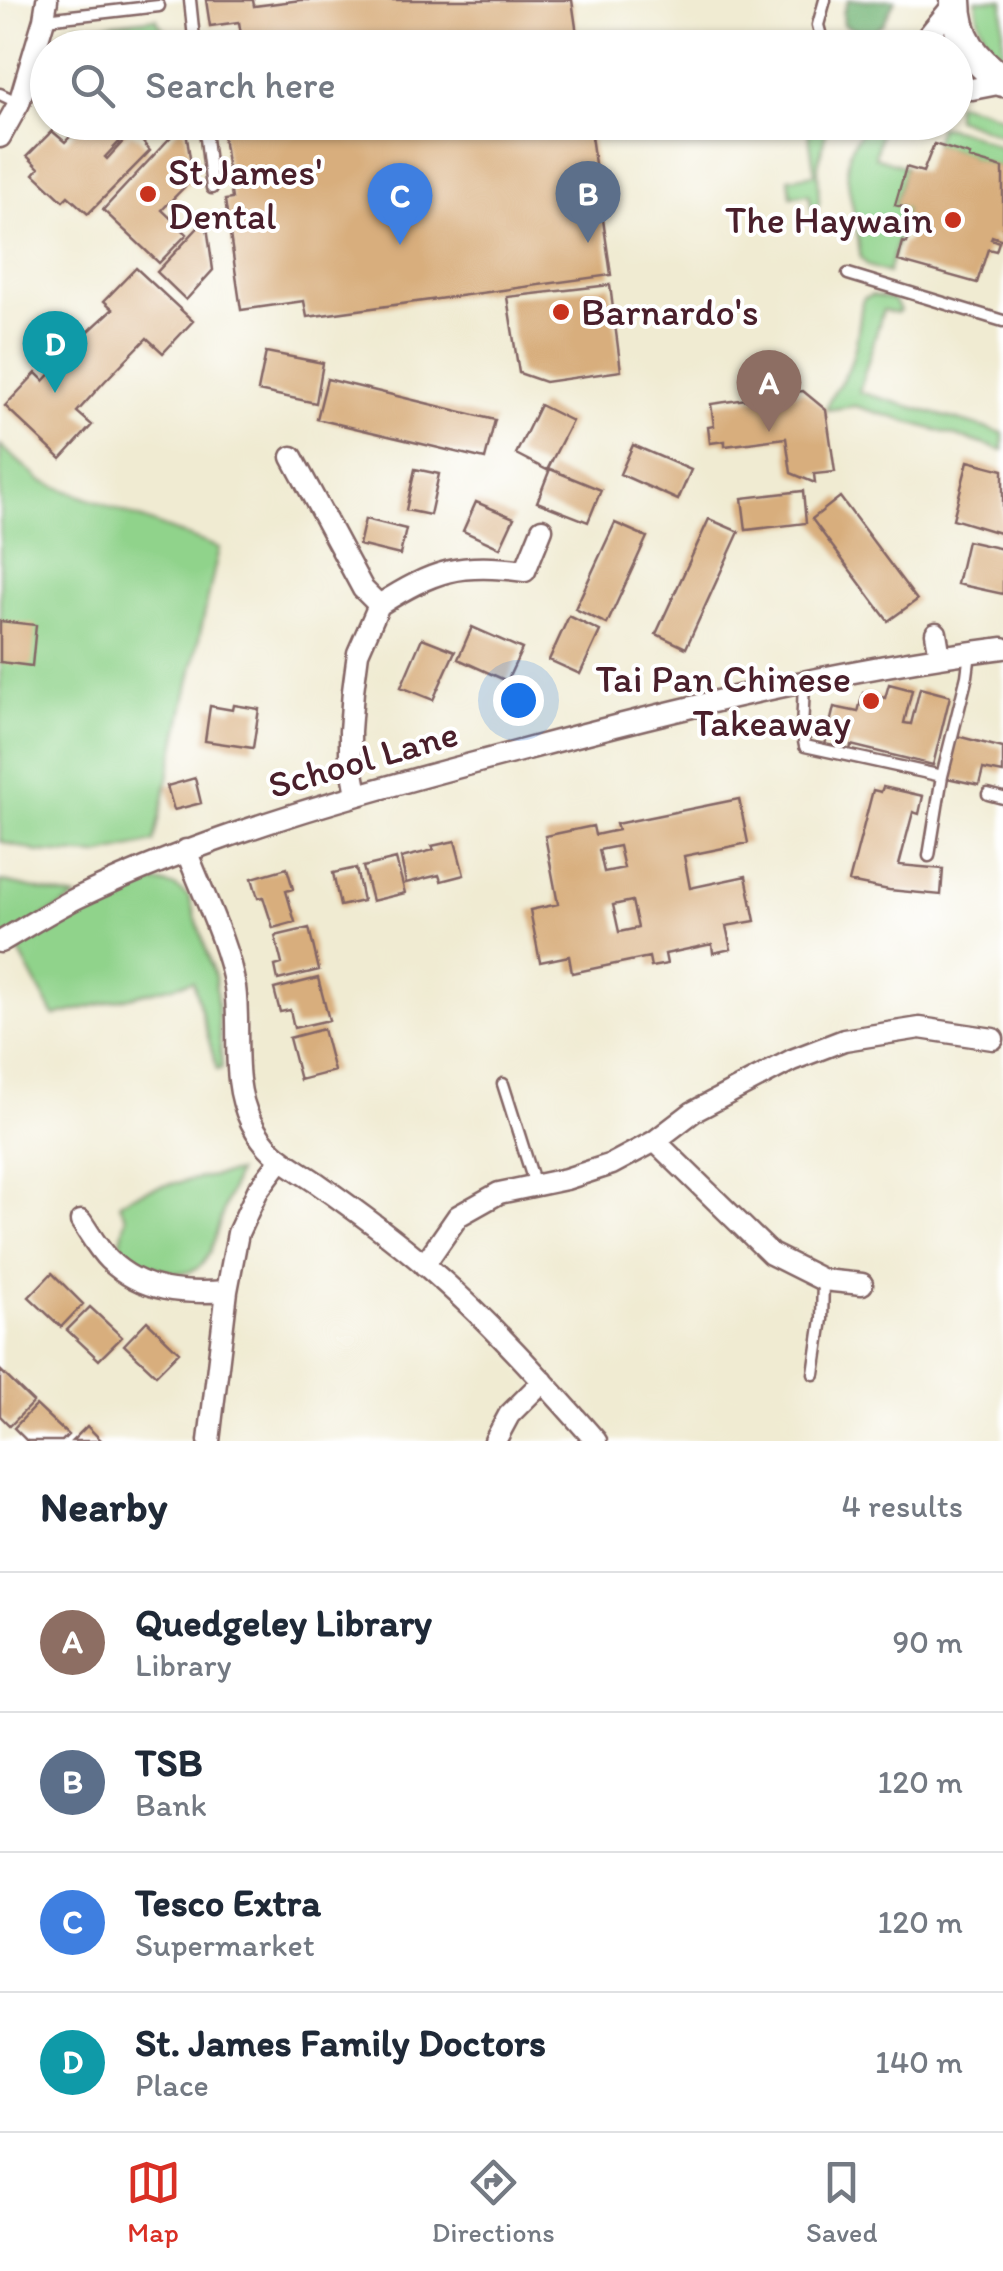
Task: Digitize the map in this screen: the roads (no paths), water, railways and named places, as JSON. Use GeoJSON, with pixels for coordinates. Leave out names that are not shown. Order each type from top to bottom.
{"type":"FeatureCollection","features":[{"type":"Feature","properties":{"kind":"main road"},"geometry":{"type":"LineString","coordinates":[[955,2],[960,30]]}},
{"type":"Feature","properties":{"kind":"main road"},"geometry":{"type":"LineString","coordinates":[[973,55],[1003,82]]}},
{"type":"Feature","properties":{"kind":"street"},"geometry":{"type":"LineString","coordinates":[[932,30],[955,2]]}},
{"type":"Feature","properties":{"kind":"street"},"geometry":{"type":"LineString","coordinates":[[0,137],[30,48]]}},
{"type":"Feature","properties":{"kind":"street"},"geometry":{"type":"LineString","coordinates":[[973,88],[1003,82]]}},
{"type":"Feature","properties":{"kind":"street"},"geometry":{"type":"LineString","coordinates":[[292,457],[363,589],[379,605]]}},
{"type":"Feature","properties":{"kind":"street"},"geometry":{"type":"LineString","coordinates":[[357,794],[350,744],[353,691],[358,653],[379,605],[426,576],[472,566],[525,571],[542,529]]}},
{"type":"Feature","properties":{"kind":"street"},"geometry":{"type":"LineString","coordinates":[[936,633],[940,657]]}},
{"type":"Feature","properties":{"kind":"street","name":"School Lane"},"geometry":{"type":"LineString","coordinates":[[0,942],[76,898],[186,850],[357,794],[691,706],[1003,648]]}},
{"type":"Feature","properties":{"kind":"street"},"geometry":{"type":"LineString","coordinates":[[186,850],[228,958],[234,987],[239,1082],[244,1103],[261,1138],[280,1161],[316,1183],[424,1265],[469,1305],[596,1441]]}},
{"type":"Feature","properties":{"kind":"street"},"geometry":{"type":"LineString","coordinates":[[424,1265],[458,1216],[499,1193],[566,1179],[612,1164],[656,1141],[693,1112],[792,1060],[844,1040],[920,1028],[993,1039]]}},
{"type":"Feature","properties":{"kind":"street"},"geometry":{"type":"LineString","coordinates":[[656,1141],[771,1254],[823,1280],[862,1284]]}},
{"type":"Feature","properties":{"kind":"street"},"geometry":{"type":"LineString","coordinates":[[208,1441],[226,1291],[238,1233],[258,1190],[280,1161]]}},
{"type":"Feature","properties":{"kind":"street"},"geometry":{"type":"LineString","coordinates":[[81,1221],[106,1258],[130,1276],[161,1290],[192,1294],[226,1291]]}},
{"type":"Feature","properties":{"kind":"street"},"geometry":{"type":"LineString","coordinates":[[495,1441],[509,1414],[543,1381]]}},
{"type":"Feature","properties":{"kind":"lane"},"geometry":{"type":"LineString","coordinates":[[190,0],[194,30]]}},
{"type":"Feature","properties":{"kind":"lane"},"geometry":{"type":"LineString","coordinates":[[819,30],[824,0]]}},
{"type":"Feature","properties":{"kind":"lane"},"geometry":{"type":"LineString","coordinates":[[45,10],[159,6]]}},
{"type":"Feature","properties":{"kind":"lane"},"geometry":{"type":"LineString","coordinates":[[206,140],[212,188]]}},
{"type":"Feature","properties":{"kind":"lane"},"geometry":{"type":"LineString","coordinates":[[848,274],[1003,321]]}},
{"type":"Feature","properties":{"kind":"lane"},"geometry":{"type":"LineString","coordinates":[[929,856],[942,776],[970,652]]}},
{"type":"Feature","properties":{"kind":"lane"},"geometry":{"type":"LineString","coordinates":[[804,682],[805,746],[942,776]]}},
{"type":"Feature","properties":{"kind":"lane"},"geometry":{"type":"LineString","coordinates":[[988,794],[1003,798]]}},
{"type":"Feature","properties":{"kind":"lane"},"geometry":{"type":"LineString","coordinates":[[503,1084],[535,1185]]}},
{"type":"Feature","properties":{"kind":"lane"},"geometry":{"type":"LineString","coordinates":[[814,1374],[823,1280]]}},
{"type":"Feature","properties":{"kind":"place","name":"St James' Dental"},"geometry":{"type":"Point","coordinates":[148,194]}},
{"type":"Feature","properties":{"kind":"place","name":"The Haywain"},"geometry":{"type":"Point","coordinates":[953,220]}},
{"type":"Feature","properties":{"kind":"place","name":"TSB"},"geometry":{"type":"Point","coordinates":[588,243]}},
{"type":"Feature","properties":{"kind":"place","name":"Tesco Extra"},"geometry":{"type":"Point","coordinates":[400,245]}},
{"type":"Feature","properties":{"kind":"place","name":"Barnardo's"},"geometry":{"type":"Point","coordinates":[561,312]}},
{"type":"Feature","properties":{"kind":"place","name":"St. James Family Doctors"},"geometry":{"type":"Point","coordinates":[55,393]}},
{"type":"Feature","properties":{"kind":"place","name":"Quedgeley Library"},"geometry":{"type":"Point","coordinates":[769,432]}},
{"type":"Feature","properties":{"kind":"place","name":"Tai Pan Chinese Takeaway"},"geometry":{"type":"Point","coordinates":[871,701]}}]}
